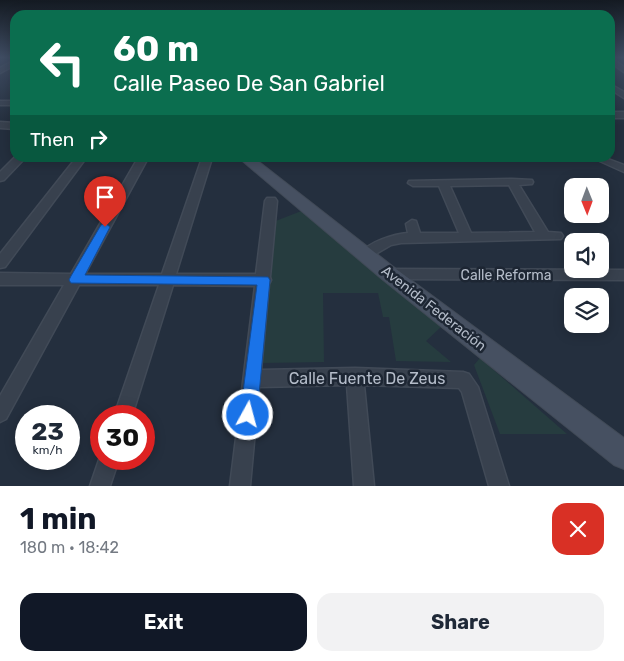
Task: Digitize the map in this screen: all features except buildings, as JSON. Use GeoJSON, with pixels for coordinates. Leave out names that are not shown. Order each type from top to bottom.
{"type":"FeatureCollection","features":[{"type":"Feature","properties":{"kind":"main road","name":"Avenida Federación"},"geometry":{"type":"LineString","coordinates":[[251,162],[367,254],[389,274],[624,455]]}},
{"type":"Feature","properties":{"kind":"street"},"geometry":{"type":"LineString","coordinates":[[0,178],[16,162]]}},
{"type":"Feature","properties":{"kind":"street"},"geometry":{"type":"LineString","coordinates":[[0,263],[78,162]]}},
{"type":"Feature","properties":{"kind":"street"},"geometry":{"type":"LineString","coordinates":[[0,413],[141,162]]}},
{"type":"Feature","properties":{"kind":"street"},"geometry":{"type":"LineString","coordinates":[[127,405],[206,162]]}},
{"type":"Feature","properties":{"kind":"street"},"geometry":{"type":"LineString","coordinates":[[608,162],[624,168]]}},
{"type":"Feature","properties":{"kind":"street"},"geometry":{"type":"LineString","coordinates":[[413,182],[528,182]]}},
{"type":"Feature","properties":{"kind":"street"},"geometry":{"type":"LineString","coordinates":[[443,182],[466,236]]}},
{"type":"Feature","properties":{"kind":"street"},"geometry":{"type":"LineString","coordinates":[[512,182],[544,236]]}},
{"type":"Feature","properties":{"kind":"street"},"geometry":{"type":"LineString","coordinates":[[240,486],[264,280],[271,201]]}},
{"type":"Feature","properties":{"kind":"street"},"geometry":{"type":"LineString","coordinates":[[367,254],[413,230],[466,236],[557,236]]}},
{"type":"Feature","properties":{"kind":"street","name":"Calle Reforma"},"geometry":{"type":"LineString","coordinates":[[389,274],[624,276]]}},
{"type":"Feature","properties":{"kind":"street"},"geometry":{"type":"LineString","coordinates":[[0,279],[264,280]]}},
{"type":"Feature","properties":{"kind":"street"},"geometry":{"type":"LineString","coordinates":[[355,376],[364,486]]}},
{"type":"Feature","properties":{"kind":"street","name":"Calle Fuente De Zeus"},"geometry":{"type":"LineString","coordinates":[[253,379],[355,376],[457,378],[467,383],[499,486]]}},
{"type":"Feature","properties":{"kind":"street"},"geometry":{"type":"LineString","coordinates":[[100,486],[105,470]]}},
{"type":"Feature","properties":{"kind":"green space"},"geometry":{"type":"Polygon","coordinates":[[[304,210],[441,327],[426,341],[451,362],[396,361],[389,317],[383,317],[378,293],[323,293],[324,362],[263,363],[273,222],[304,210]]]}},
{"type":"Feature","properties":{"kind":"green space"},"geometry":{"type":"Polygon","coordinates":[[[480,358],[567,434],[500,434],[474,365],[480,358]]]}},
{"type":"Feature","properties":{"kind":"route"},"geometry":{"type":"LineString","coordinates":[[105,227],[76,280],[264,280],[248,415]]}}]}
